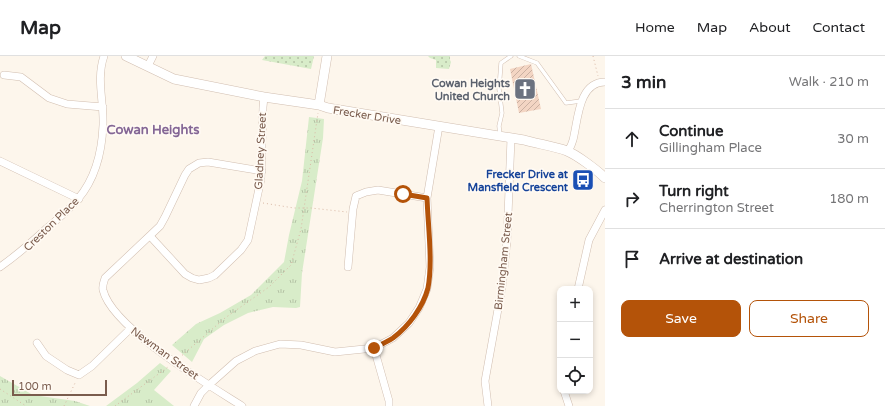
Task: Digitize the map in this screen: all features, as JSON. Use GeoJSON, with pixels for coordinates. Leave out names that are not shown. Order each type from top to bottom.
{"type":"FeatureCollection","features":[{"type":"Feature","properties":{"kind":"street","name":"Creston Place"},"geometry":{"type":"LineString","coordinates":[[0,267],[21,252],[79,198],[88,185],[97,163],[103,140],[103,107],[100,80],[101,64],[104,56]]}},
{"type":"Feature","properties":{"kind":"street","name":"Frecker Drive"},"geometry":{"type":"LineString","coordinates":[[126,56],[174,79],[319,109],[328,108],[500,136],[568,151],[598,171],[605,178]]}},
{"type":"Feature","properties":{"kind":"street"},"geometry":{"type":"LineString","coordinates":[[148,66],[153,56]]}},
{"type":"Feature","properties":{"kind":"street"},"geometry":{"type":"LineString","coordinates":[[319,109],[327,56]]}},
{"type":"Feature","properties":{"kind":"street"},"geometry":{"type":"LineString","coordinates":[[4,75],[21,77],[49,98],[67,104],[103,107]]}},
{"type":"Feature","properties":{"kind":"street"},"geometry":{"type":"LineString","coordinates":[[568,151],[573,141],[581,101],[590,87],[600,82],[605,82]]}},
{"type":"Feature","properties":{"kind":"street","name":"Gladney Street"},"geometry":{"type":"LineString","coordinates":[[150,236],[188,276],[195,279],[202,280],[212,277],[241,250],[248,240],[257,203],[262,171],[264,97]]}},
{"type":"Feature","properties":{"kind":"street"},"geometry":{"type":"LineString","coordinates":[[194,406],[201,393],[209,385],[236,361],[255,351],[280,344],[301,345],[334,352],[374,348],[393,338],[409,323],[420,308],[428,289],[430,267],[427,198],[439,126]]}},
{"type":"Feature","properties":{"kind":"street","name":"Birmingham Street"},"geometry":{"type":"LineString","coordinates":[[488,406],[485,381],[502,287],[507,241],[511,138]]}},
{"type":"Feature","properties":{"kind":"street"},"geometry":{"type":"LineString","coordinates":[[0,161],[79,198]]}},
{"type":"Feature","properties":{"kind":"street","name":"Newman Street"},"geometry":{"type":"LineString","coordinates":[[242,406],[174,362],[130,328],[110,304],[103,285],[105,278],[164,221],[185,175],[192,166],[208,162],[262,171]]}},
{"type":"Feature","properties":{"kind":"street"},"geometry":{"type":"LineString","coordinates":[[348,267],[353,209],[356,196],[366,192],[378,190],[427,198]]}},
{"type":"Feature","properties":{"kind":"street"},"geometry":{"type":"LineString","coordinates":[[579,286],[589,240],[605,210]]}},
{"type":"Feature","properties":{"kind":"street"},"geometry":{"type":"LineString","coordinates":[[37,343],[46,356],[67,370],[79,375],[92,366],[130,328]]}},
{"type":"Feature","properties":{"kind":"street"},"geometry":{"type":"LineString","coordinates":[[374,348],[389,401],[389,406]]}},
{"type":"Feature","properties":{"kind":"street"},"geometry":{"type":"LineString","coordinates":[[565,394],[569,406]]}},
{"type":"Feature","properties":{"kind":"lane"},"geometry":{"type":"LineString","coordinates":[[500,136],[499,126],[502,113],[499,89],[501,63],[510,56]]}},
{"type":"Feature","properties":{"kind":"lane"},"geometry":{"type":"LineString","coordinates":[[519,56],[537,63],[566,103],[581,101]]}},
{"type":"Feature","properties":{"kind":"path"},"geometry":{"type":"LineString","coordinates":[[594,56],[598,76]]}},
{"type":"Feature","properties":{"kind":"path"},"geometry":{"type":"LineString","coordinates":[[178,358],[225,318],[269,287],[291,265],[301,230],[305,208],[319,109]]}},
{"type":"Feature","properties":{"kind":"path"},"geometry":{"type":"LineString","coordinates":[[263,203],[294,208],[349,212]]}},
{"type":"Feature","properties":{"kind":"path"},"geometry":{"type":"LineString","coordinates":[[115,406],[170,366]]}},
{"type":"Feature","properties":{"kind":"path"},"geometry":{"type":"LineString","coordinates":[[64,406],[76,380]]}},
{"type":"Feature","properties":{"kind":"path"},"geometry":{"type":"LineString","coordinates":[[0,389],[26,406]]}},
{"type":"Feature","properties":{"kind":"green space"},"geometry":{"type":"Polygon","coordinates":[[[265,56],[314,56],[311,69],[262,60],[265,56]]]}},
{"type":"Feature","properties":{"kind":"green space"},"geometry":{"type":"Polygon","coordinates":[[[428,56],[450,56],[451,62],[449,69],[436,68],[436,60],[428,56]]]}},
{"type":"Feature","properties":{"kind":"green space"},"geometry":{"type":"Polygon","coordinates":[[[309,117],[324,119],[323,138],[302,273],[300,307],[273,307],[248,313],[224,325],[204,339],[192,362],[172,345],[196,324],[220,313],[251,295],[284,262],[302,181],[309,117]]]}},
{"type":"Feature","properties":{"kind":"green space"},"geometry":{"type":"Polygon","coordinates":[[[160,363],[171,371],[154,390],[174,406],[106,406],[137,383],[160,363]]]}},
{"type":"Feature","properties":{"kind":"green space"},"geometry":{"type":"Polygon","coordinates":[[[0,376],[33,395],[75,401],[90,406],[0,406],[0,376]]]}},
{"type":"Feature","properties":{"kind":"building","name":"Cowan Heights United Church"},"geometry":{"type":"Polygon","coordinates":[[[531,64],[541,109],[519,113],[510,69],[531,64]]]}},
{"type":"Feature","properties":{"kind":"place","name":"Cowan Heights United Church"},"geometry":{"type":"Point","coordinates":[525,89]}},
{"type":"Feature","properties":{"kind":"place","name":"Frecker Drive at Mansfield Crescent"},"geometry":{"type":"Point","coordinates":[583,180]}},
{"type":"Feature","properties":{"kind":"district","name":"Cowan Heights"},"geometry":{"type":"Point","coordinates":[153,129]}},
{"type":"Feature","properties":{"kind":"route"},"geometry":{"type":"LineString","coordinates":[[374,348],[393,338],[409,323],[420,308],[428,289],[430,267],[427,198],[403,194]]}}]}
